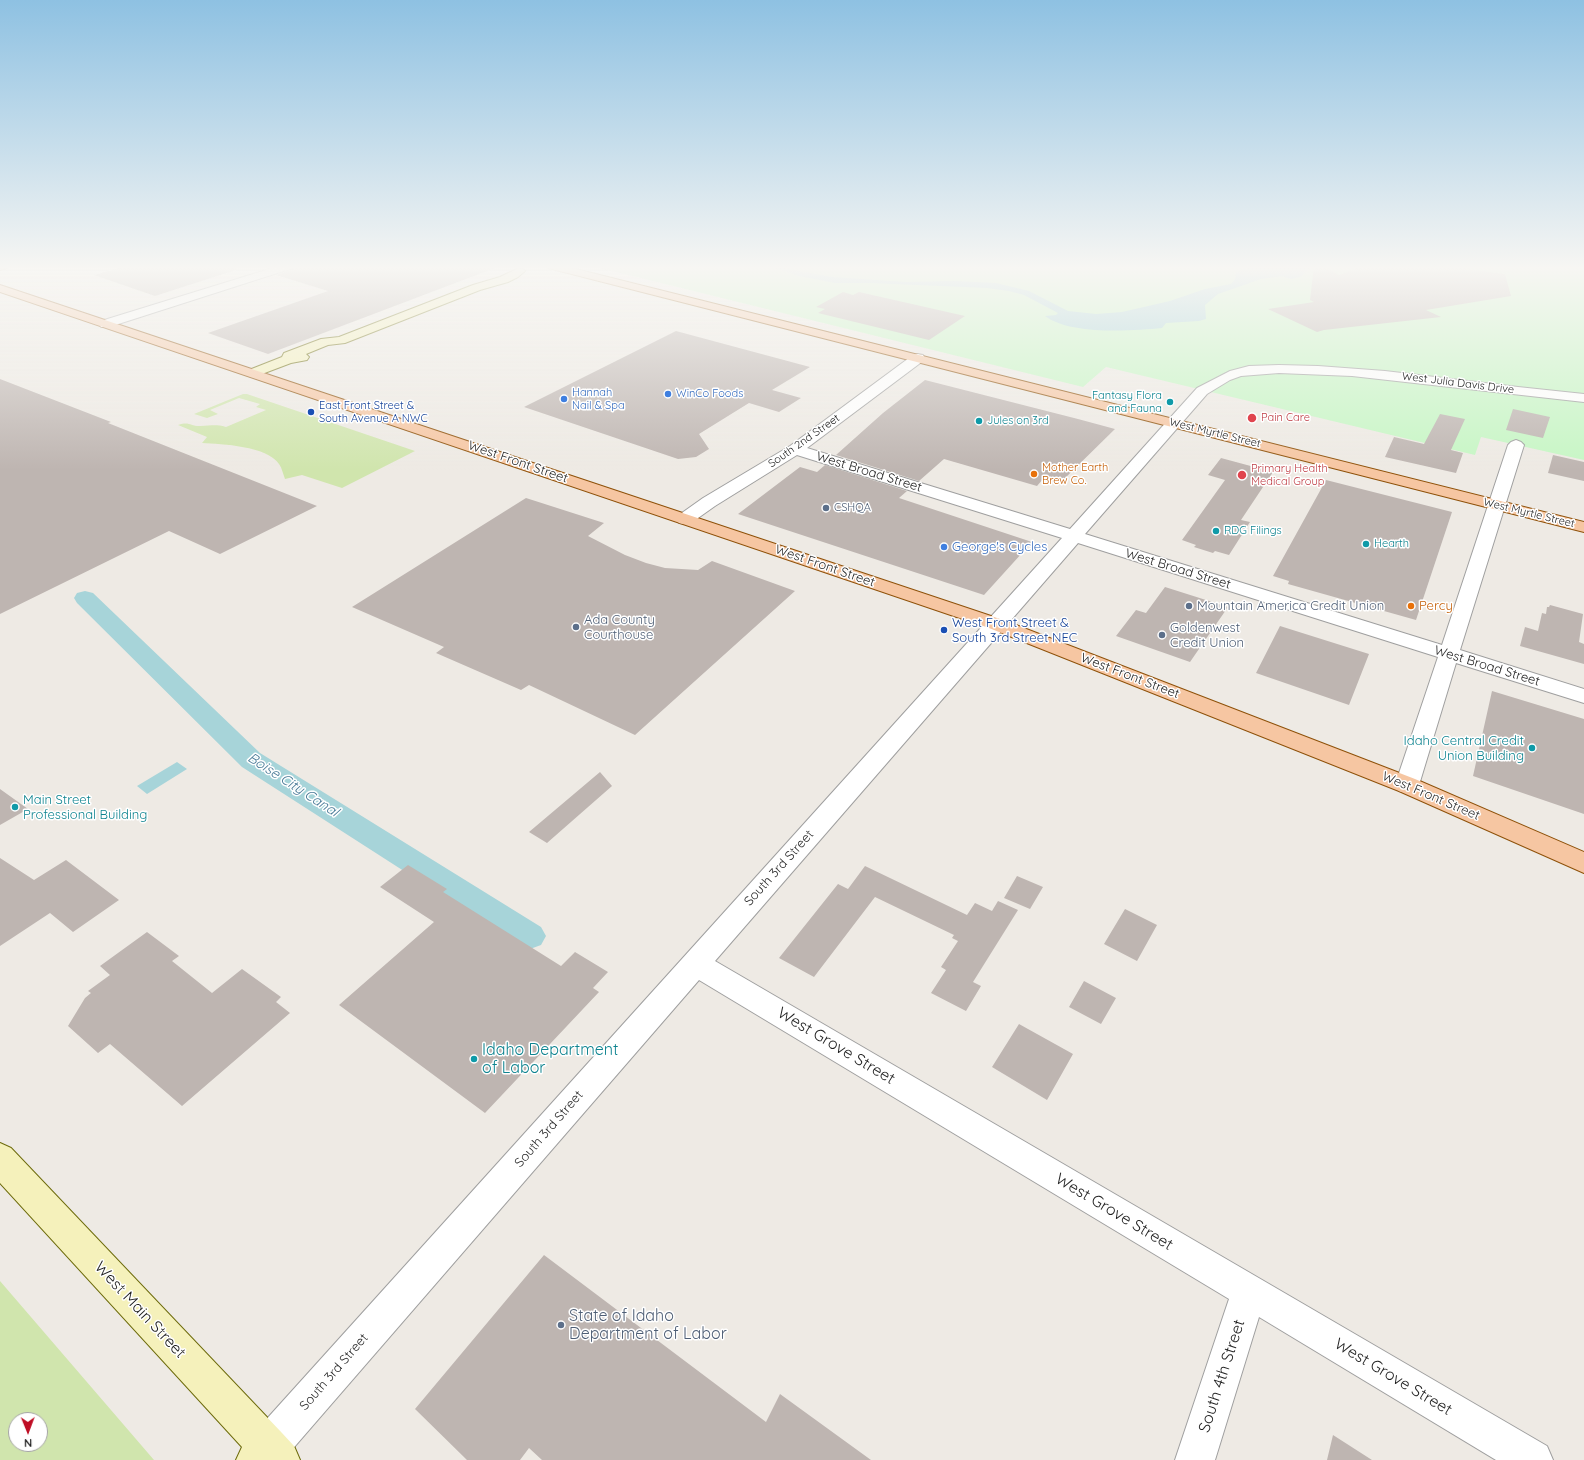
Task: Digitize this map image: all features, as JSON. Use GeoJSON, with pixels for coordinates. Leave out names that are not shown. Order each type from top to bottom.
{"type":"FeatureCollection","features":[{"type":"Feature","properties":{"kind":"main road","name":"West Front Street"},"geometry":{"type":"LineString","coordinates":[[135,334],[685,518],[996,624],[1407,785],[1584,863]]}},
{"type":"Feature","properties":{"kind":"main road","name":"West Myrtle Street"},"geometry":{"type":"LineString","coordinates":[[823,334],[1584,527]]}},
{"type":"Feature","properties":{"kind":"street"},"geometry":{"type":"LineString","coordinates":[[254,374],[287,360],[298,359],[356,334]]}},
{"type":"Feature","properties":{"kind":"street","name":"South 2nd Street"},"geometry":{"type":"LineString","coordinates":[[685,518],[795,449],[918,358]]}},
{"type":"Feature","properties":{"kind":"street","name":"South 3rd Street"},"geometry":{"type":"LineString","coordinates":[[268,1456],[695,963],[1202,391],[1224,377],[1239,372],[1262,370],[1331,371]]}},
{"type":"Feature","properties":{"kind":"street","name":"West Julia Davis Drive"},"geometry":{"type":"LineString","coordinates":[[1331,371],[1417,378],[1532,393],[1584,398]]}},
{"type":"Feature","properties":{"kind":"street"},"geometry":{"type":"LineString","coordinates":[[1407,785],[1516,446]]}},
{"type":"Feature","properties":{"kind":"street","name":"West Broad Street"},"geometry":{"type":"LineString","coordinates":[[795,449],[1584,696]]}},
{"type":"Feature","properties":{"kind":"street","name":"West Grove Street"},"geometry":{"type":"LineString","coordinates":[[695,963],[1534,1460]]}},
{"type":"Feature","properties":{"kind":"street","name":"West Main Street"},"geometry":{"type":"LineString","coordinates":[[0,1159],[268,1456]]}},
{"type":"Feature","properties":{"kind":"street","name":"South 4th Street"},"geometry":{"type":"LineString","coordinates":[[1195,1460],[1249,1292]]}},
{"type":"Feature","properties":{"kind":"green space"},"geometry":{"type":"Polygon","coordinates":[[[868,334],[1584,334],[1584,460],[1481,437],[1475,455],[1106,367],[1083,387],[868,334]]]}},
{"type":"Feature","properties":{"kind":"green space"},"geometry":{"type":"Polygon","coordinates":[[[243,394],[247,394],[415,451],[342,488],[302,475],[285,479],[279,464],[265,453],[244,447],[202,443],[207,437],[178,425],[216,425],[226,427],[266,410],[256,407],[260,404],[239,398],[210,410],[218,414],[207,418],[194,414],[243,394]]]}},
{"type":"Feature","properties":{"kind":"green space"},"geometry":{"type":"Polygon","coordinates":[[[0,1281],[154,1460],[0,1460],[0,1281]]]}},
{"type":"Feature","properties":{"kind":"water"},"geometry":{"type":"Polygon","coordinates":[[[177,762],[187,769],[147,794],[137,786],[177,762]]]}},
{"type":"Feature","properties":{"kind":"building"},"geometry":{"type":"Polygon","coordinates":[[[211,334],[320,334],[268,354],[211,334]]]}},
{"type":"Feature","properties":{"kind":"building","name":"WinCo Foods"},"geometry":{"type":"Polygon","coordinates":[[[670,334],[688,334],[810,367],[772,390],[801,398],[779,412],[749,403],[699,434],[709,449],[696,457],[678,459],[524,407],[670,334]]]}},
{"type":"Feature","properties":{"kind":"building"},"geometry":{"type":"Polygon","coordinates":[[[905,334],[938,334],[929,340],[905,334]]]}},
{"type":"Feature","properties":{"kind":"building"},"geometry":{"type":"Polygon","coordinates":[[[0,379],[111,422],[108,423],[317,506],[220,554],[169,531],[0,614],[0,379]]]}},
{"type":"Feature","properties":{"kind":"building","name":"Jules on 3rd"},"geometry":{"type":"Polygon","coordinates":[[[925,380],[1115,429],[1059,484],[1043,479],[1037,486],[944,459],[919,481],[836,455],[883,413],[925,380]]]}},
{"type":"Feature","properties":{"kind":"building"},"geometry":{"type":"Polygon","coordinates":[[[1513,409],[1550,417],[1543,438],[1506,430],[1513,409]]]}},
{"type":"Feature","properties":{"kind":"building"},"geometry":{"type":"Polygon","coordinates":[[[1440,414],[1465,419],[1451,450],[1463,453],[1456,473],[1385,457],[1394,437],[1424,444],[1440,414]]]}},
{"type":"Feature","properties":{"kind":"building"},"geometry":{"type":"Polygon","coordinates":[[[1553,455],[1584,462],[1584,481],[1548,473],[1553,455]]]}},
{"type":"Feature","properties":{"kind":"building"},"geometry":{"type":"Polygon","coordinates":[[[1221,458],[1273,472],[1241,520],[1250,522],[1229,555],[1215,551],[1213,553],[1194,547],[1196,545],[1182,540],[1225,480],[1208,475],[1221,458]]]}},
{"type":"Feature","properties":{"kind":"building"},"geometry":{"type":"Polygon","coordinates":[[[825,465],[907,491],[899,498],[1032,542],[984,595],[738,514],[800,467],[817,472],[825,465]]]}},
{"type":"Feature","properties":{"kind":"building","name":"Hearth"},"geometry":{"type":"Polygon","coordinates":[[[1326,480],[1452,512],[1416,620],[1288,584],[1289,581],[1273,576],[1326,480]]]}},
{"type":"Feature","properties":{"kind":"building","name":"Ada County Courthouse"},"geometry":{"type":"Polygon","coordinates":[[[526,498],[604,523],[588,536],[625,555],[646,563],[665,568],[698,570],[712,561],[795,591],[635,735],[529,685],[521,690],[436,653],[444,647],[352,607],[526,498]]]}},
{"type":"Feature","properties":{"kind":"building"},"geometry":{"type":"Polygon","coordinates":[[[1165,587],[1228,607],[1190,662],[1116,636],[1136,610],[1146,613],[1165,587]]]}},
{"type":"Feature","properties":{"kind":"building"},"geometry":{"type":"Polygon","coordinates":[[[1550,605],[1583,614],[1579,642],[1584,644],[1584,664],[1520,646],[1525,627],[1538,631],[1542,613],[1546,614],[1547,607],[1550,605]]]}},
{"type":"Feature","properties":{"kind":"building"},"geometry":{"type":"Polygon","coordinates":[[[1280,626],[1369,654],[1349,705],[1256,673],[1280,626]]]}},
{"type":"Feature","properties":{"kind":"building","name":"Idaho Central Credit Union Building"},"geometry":{"type":"Polygon","coordinates":[[[1492,691],[1584,719],[1584,814],[1473,776],[1492,691]]]}},
{"type":"Feature","properties":{"kind":"building"},"geometry":{"type":"Polygon","coordinates":[[[600,772],[612,786],[547,843],[529,832],[600,772]]]}},
{"type":"Feature","properties":{"kind":"building","name":"Main Street Professional Building"},"geometry":{"type":"Polygon","coordinates":[[[0,789],[28,809],[0,825],[0,789]]]}},
{"type":"Feature","properties":{"kind":"building"},"geometry":{"type":"Polygon","coordinates":[[[0,858],[34,880],[66,860],[119,900],[73,932],[50,913],[0,946],[0,858]]]}},
{"type":"Feature","properties":{"kind":"building","name":"Idaho Department of Labor"},"geometry":{"type":"Polygon","coordinates":[[[408,865],[447,889],[443,892],[561,966],[575,952],[608,972],[593,988],[599,992],[485,1113],[339,1005],[434,922],[380,887],[408,865]]]}},
{"type":"Feature","properties":{"kind":"building"},"geometry":{"type":"Polygon","coordinates":[[[865,866],[967,915],[975,903],[992,911],[998,901],[1018,910],[973,982],[981,986],[966,1011],[931,993],[946,970],[941,967],[958,941],[952,938],[954,935],[875,897],[814,977],[779,958],[838,884],[848,889],[865,866]]]}},
{"type":"Feature","properties":{"kind":"building"},"geometry":{"type":"Polygon","coordinates":[[[1017,876],[1043,887],[1030,909],[1004,898],[1017,876]]]}},
{"type":"Feature","properties":{"kind":"building"},"geometry":{"type":"Polygon","coordinates":[[[1125,909],[1157,925],[1137,961],[1104,944],[1125,909]]]}},
{"type":"Feature","properties":{"kind":"building"},"geometry":{"type":"Polygon","coordinates":[[[147,932],[179,956],[172,961],[212,993],[242,969],[281,997],[276,1002],[290,1013],[182,1106],[110,1044],[98,1053],[68,1026],[85,998],[91,993],[88,991],[110,975],[100,966],[147,932]]]}},
{"type":"Feature","properties":{"kind":"building"},"geometry":{"type":"Polygon","coordinates":[[[1084,981],[1116,998],[1101,1024],[1069,1007],[1084,981]]]}},
{"type":"Feature","properties":{"kind":"building"},"geometry":{"type":"Polygon","coordinates":[[[1019,1024],[1073,1054],[1047,1100],[992,1067],[1019,1024]]]}},
{"type":"Feature","properties":{"kind":"building","name":"State of Idaho Department of Labor"},"geometry":{"type":"Polygon","coordinates":[[[544,1255],[766,1422],[780,1394],[871,1460],[542,1460],[529,1448],[520,1460],[467,1460],[415,1409],[544,1255]]]}},
{"type":"Feature","properties":{"kind":"building"},"geometry":{"type":"Polygon","coordinates":[[[1333,1435],[1372,1460],[1327,1460],[1333,1435]]]}},
{"type":"Feature","properties":{"kind":"waterway","name":"Boise City Canal"},"geometry":{"type":"LineString","coordinates":[[85,598],[251,760],[530,936]]}},
{"type":"Feature","properties":{"kind":"place","name":"WinCo Foods"},"geometry":{"type":"Point","coordinates":[668,394]}},
{"type":"Feature","properties":{"kind":"place","name":"Hannah Nail & Spa"},"geometry":{"type":"Point","coordinates":[564,399]}},
{"type":"Feature","properties":{"kind":"place","name":"Fantasy Flora and Fauna"},"geometry":{"type":"Point","coordinates":[1170,402]}},
{"type":"Feature","properties":{"kind":"place","name":"East Front Street & South Avenue A NWC"},"geometry":{"type":"Point","coordinates":[311,412]}},
{"type":"Feature","properties":{"kind":"place","name":"Pain Care"},"geometry":{"type":"Point","coordinates":[1252,418]}},
{"type":"Feature","properties":{"kind":"place","name":"Jules on 3rd"},"geometry":{"type":"Point","coordinates":[979,421]}},
{"type":"Feature","properties":{"kind":"place","name":"Mother Earth Brew Co."},"geometry":{"type":"Point","coordinates":[1034,474]}},
{"type":"Feature","properties":{"kind":"place","name":"Primary Health Medical Group"},"geometry":{"type":"Point","coordinates":[1242,475]}},
{"type":"Feature","properties":{"kind":"place","name":"CSHQA"},"geometry":{"type":"Point","coordinates":[826,508]}},
{"type":"Feature","properties":{"kind":"place","name":"RDG Filings"},"geometry":{"type":"Point","coordinates":[1216,531]}},
{"type":"Feature","properties":{"kind":"place","name":"Hearth"},"geometry":{"type":"Point","coordinates":[1366,544]}},
{"type":"Feature","properties":{"kind":"place","name":"George's Cycles"},"geometry":{"type":"Point","coordinates":[944,547]}},
{"type":"Feature","properties":{"kind":"place","name":"Mountain America Credit Union"},"geometry":{"type":"Point","coordinates":[1189,606]}},
{"type":"Feature","properties":{"kind":"place","name":"Percy"},"geometry":{"type":"Point","coordinates":[1411,606]}},
{"type":"Feature","properties":{"kind":"place","name":"Ada County Courthouse"},"geometry":{"type":"Point","coordinates":[576,627]}},
{"type":"Feature","properties":{"kind":"place","name":"West Front Street & South 3rd Street NEC"},"geometry":{"type":"Point","coordinates":[944,630]}},
{"type":"Feature","properties":{"kind":"place","name":"Goldenwest Credit Union"},"geometry":{"type":"Point","coordinates":[1162,635]}},
{"type":"Feature","properties":{"kind":"place","name":"Idaho Central Credit Union Building"},"geometry":{"type":"Point","coordinates":[1532,748]}},
{"type":"Feature","properties":{"kind":"place","name":"Main Street Professional Building"},"geometry":{"type":"Point","coordinates":[15,807]}},
{"type":"Feature","properties":{"kind":"place","name":"Idaho Department of Labor"},"geometry":{"type":"Point","coordinates":[474,1059]}},
{"type":"Feature","properties":{"kind":"place","name":"State of Idaho Department of Labor"},"geometry":{"type":"Point","coordinates":[561,1325]}}]}
